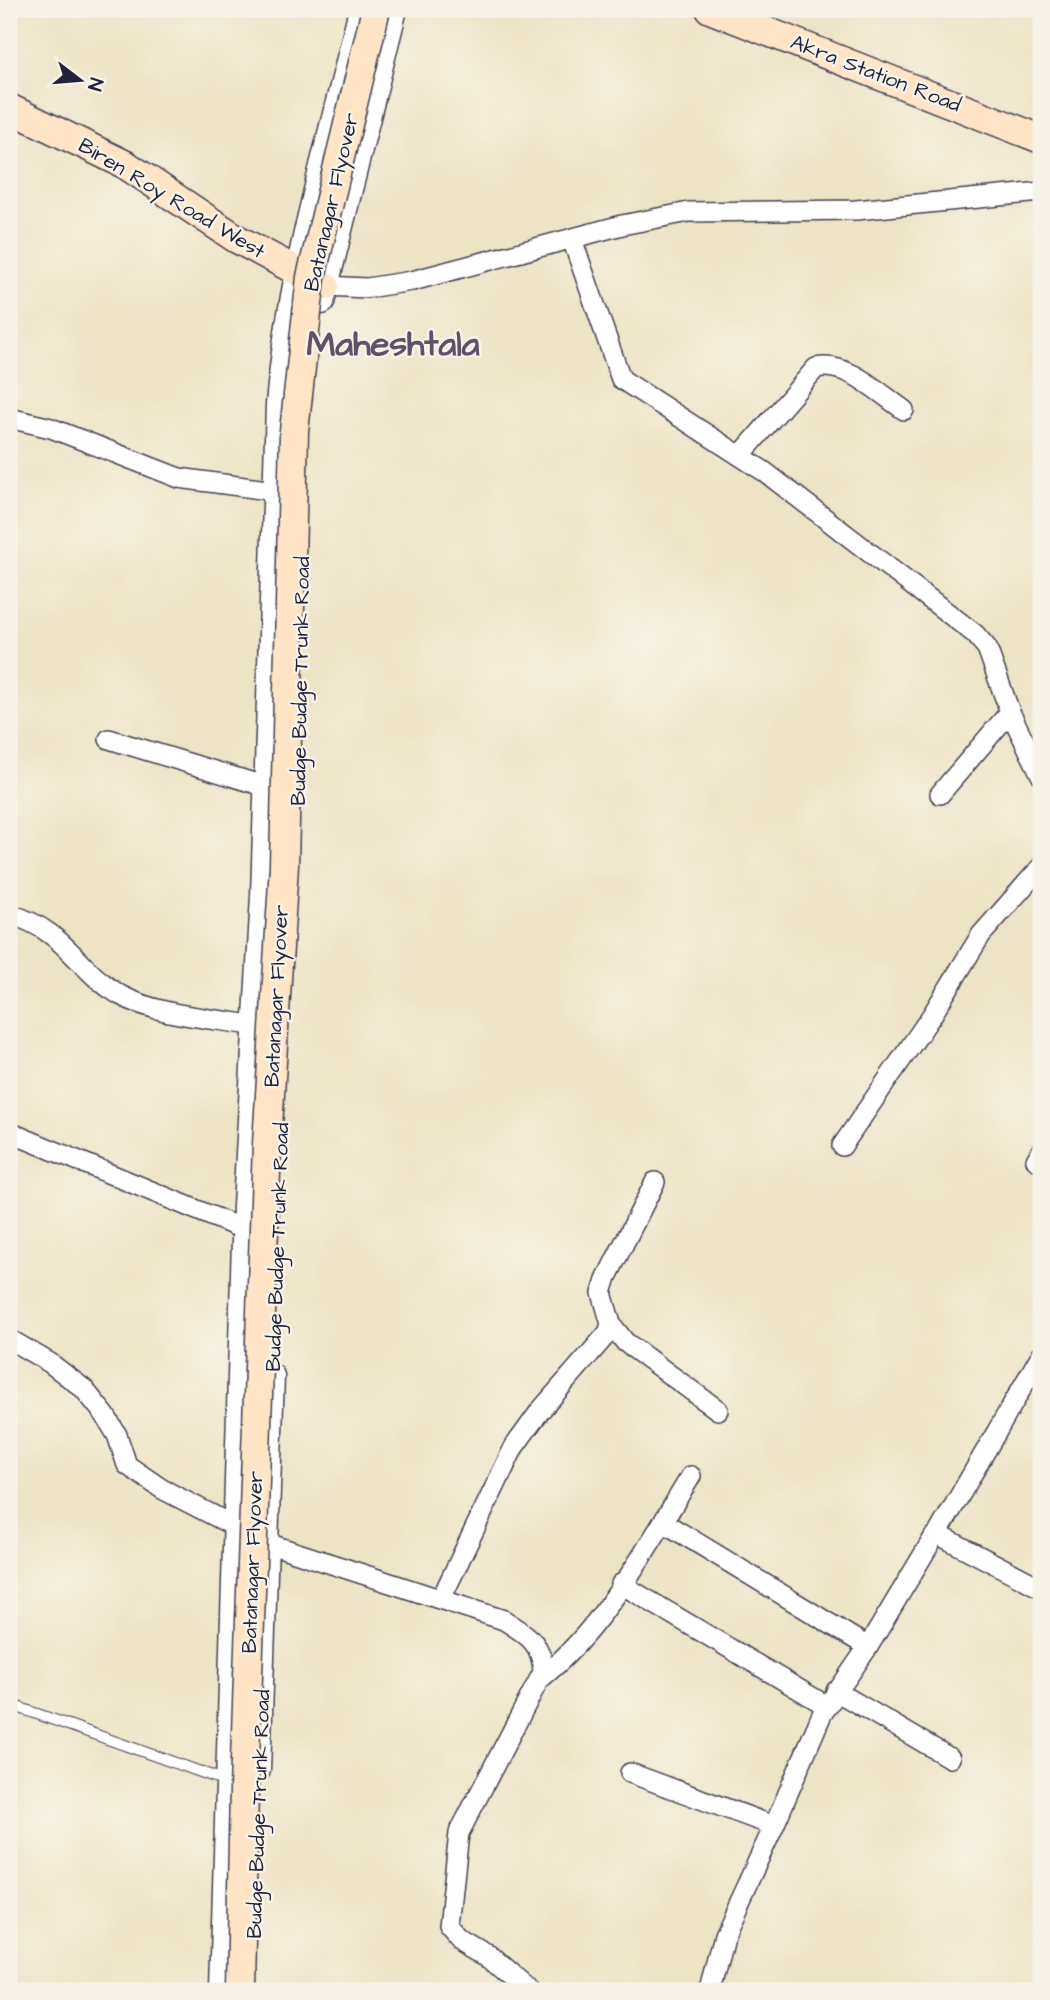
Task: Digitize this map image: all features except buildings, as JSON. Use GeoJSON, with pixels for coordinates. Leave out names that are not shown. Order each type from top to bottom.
{"type":"FeatureCollection","features":[{"type":"Feature","properties":{"kind":"main road","name":"Batanagar Flyover"},"geometry":{"type":"LineString","coordinates":[[240,1991],[244,1775],[265,1198],[284,865],[294,431],[311,277],[376,9]]}},
{"type":"Feature","properties":{"kind":"main road","name":"Akra Station Road"},"geometry":{"type":"LineString","coordinates":[[710,9],[1041,139]]}},
{"type":"Feature","properties":{"kind":"main road","name":"Biren Roy Road West"},"geometry":{"type":"LineString","coordinates":[[9,108],[126,165],[237,239],[325,286]]}},
{"type":"Feature","properties":{"kind":"street","name":"Budge Budge Trunk Road"},"geometry":{"type":"LineString","coordinates":[[222,1991],[245,1230],[267,787],[275,491],[283,344],[296,271],[361,9]]}},
{"type":"Feature","properties":{"kind":"street","name":"Budge Budge Trunk Road"},"geometry":{"type":"LineString","coordinates":[[253,1991],[279,1166],[299,778],[307,445],[325,286],[395,9]]}},
{"type":"Feature","properties":{"kind":"street"},"geometry":{"type":"LineString","coordinates":[[325,286],[367,288],[412,281],[647,219],[690,212],[856,210],[1041,192]]}},
{"type":"Feature","properties":{"kind":"street"},"geometry":{"type":"LineString","coordinates":[[572,239],[621,379],[740,456],[975,634],[987,648],[1010,712],[1041,775]]}},
{"type":"Feature","properties":{"kind":"street"},"geometry":{"type":"LineString","coordinates":[[740,456],[816,368],[830,365],[848,373],[904,410]]}},
{"type":"Feature","properties":{"kind":"street"},"geometry":{"type":"LineString","coordinates":[[9,418],[51,428],[179,478],[275,491]]}},
{"type":"Feature","properties":{"kind":"street"},"geometry":{"type":"LineString","coordinates":[[940,794],[1010,712]]}},
{"type":"Feature","properties":{"kind":"street"},"geometry":{"type":"LineString","coordinates":[[109,739],[267,787]]}},
{"type":"Feature","properties":{"kind":"street"},"geometry":{"type":"LineString","coordinates":[[842,1146],[932,1015],[981,935],[1041,867]]}},
{"type":"Feature","properties":{"kind":"street"},"geometry":{"type":"LineString","coordinates":[[9,914],[46,929],[121,995],[158,1008],[256,1026]]}},
{"type":"Feature","properties":{"kind":"street"},"geometry":{"type":"LineString","coordinates":[[9,1132],[245,1230]]}},
{"type":"Feature","properties":{"kind":"street"},"geometry":{"type":"LineString","coordinates":[[655,1182],[607,1277],[602,1293],[611,1324],[625,1342],[718,1410]]}},
{"type":"Feature","properties":{"kind":"street"},"geometry":{"type":"LineString","coordinates":[[441,1599],[514,1447],[540,1411],[608,1333],[611,1324]]}},
{"type":"Feature","properties":{"kind":"street"},"geometry":{"type":"LineString","coordinates":[[9,1339],[50,1363],[84,1389],[105,1415],[117,1436],[122,1456],[136,1473],[267,1543],[504,1620],[536,1641],[543,1656],[541,1678],[459,1833],[449,1926],[461,1940],[488,1956],[528,1991]]}},
{"type":"Feature","properties":{"kind":"street"},"geometry":{"type":"LineString","coordinates":[[709,1991],[724,1934],[831,1698],[868,1647],[937,1535],[1041,1355]]}},
{"type":"Feature","properties":{"kind":"street"},"geometry":{"type":"LineString","coordinates":[[541,1678],[563,1660],[591,1630],[691,1476]]}},
{"type":"Feature","properties":{"kind":"street"},"geometry":{"type":"LineString","coordinates":[[663,1522],[868,1647]]}},
{"type":"Feature","properties":{"kind":"street"},"geometry":{"type":"LineString","coordinates":[[937,1535],[1041,1588]]}},
{"type":"Feature","properties":{"kind":"street"},"geometry":{"type":"LineString","coordinates":[[621,1584],[831,1698],[950,1758]]}},
{"type":"Feature","properties":{"kind":"street"},"geometry":{"type":"LineString","coordinates":[[630,1773],[774,1826]]}},
{"type":"Feature","properties":{"kind":"lane"},"geometry":{"type":"LineString","coordinates":[[9,1704],[228,1782]]}},
{"type":"Feature","properties":{"kind":"district","name":"Maheshtala"},"geometry":{"type":"Point","coordinates":[393,343]}}]}
